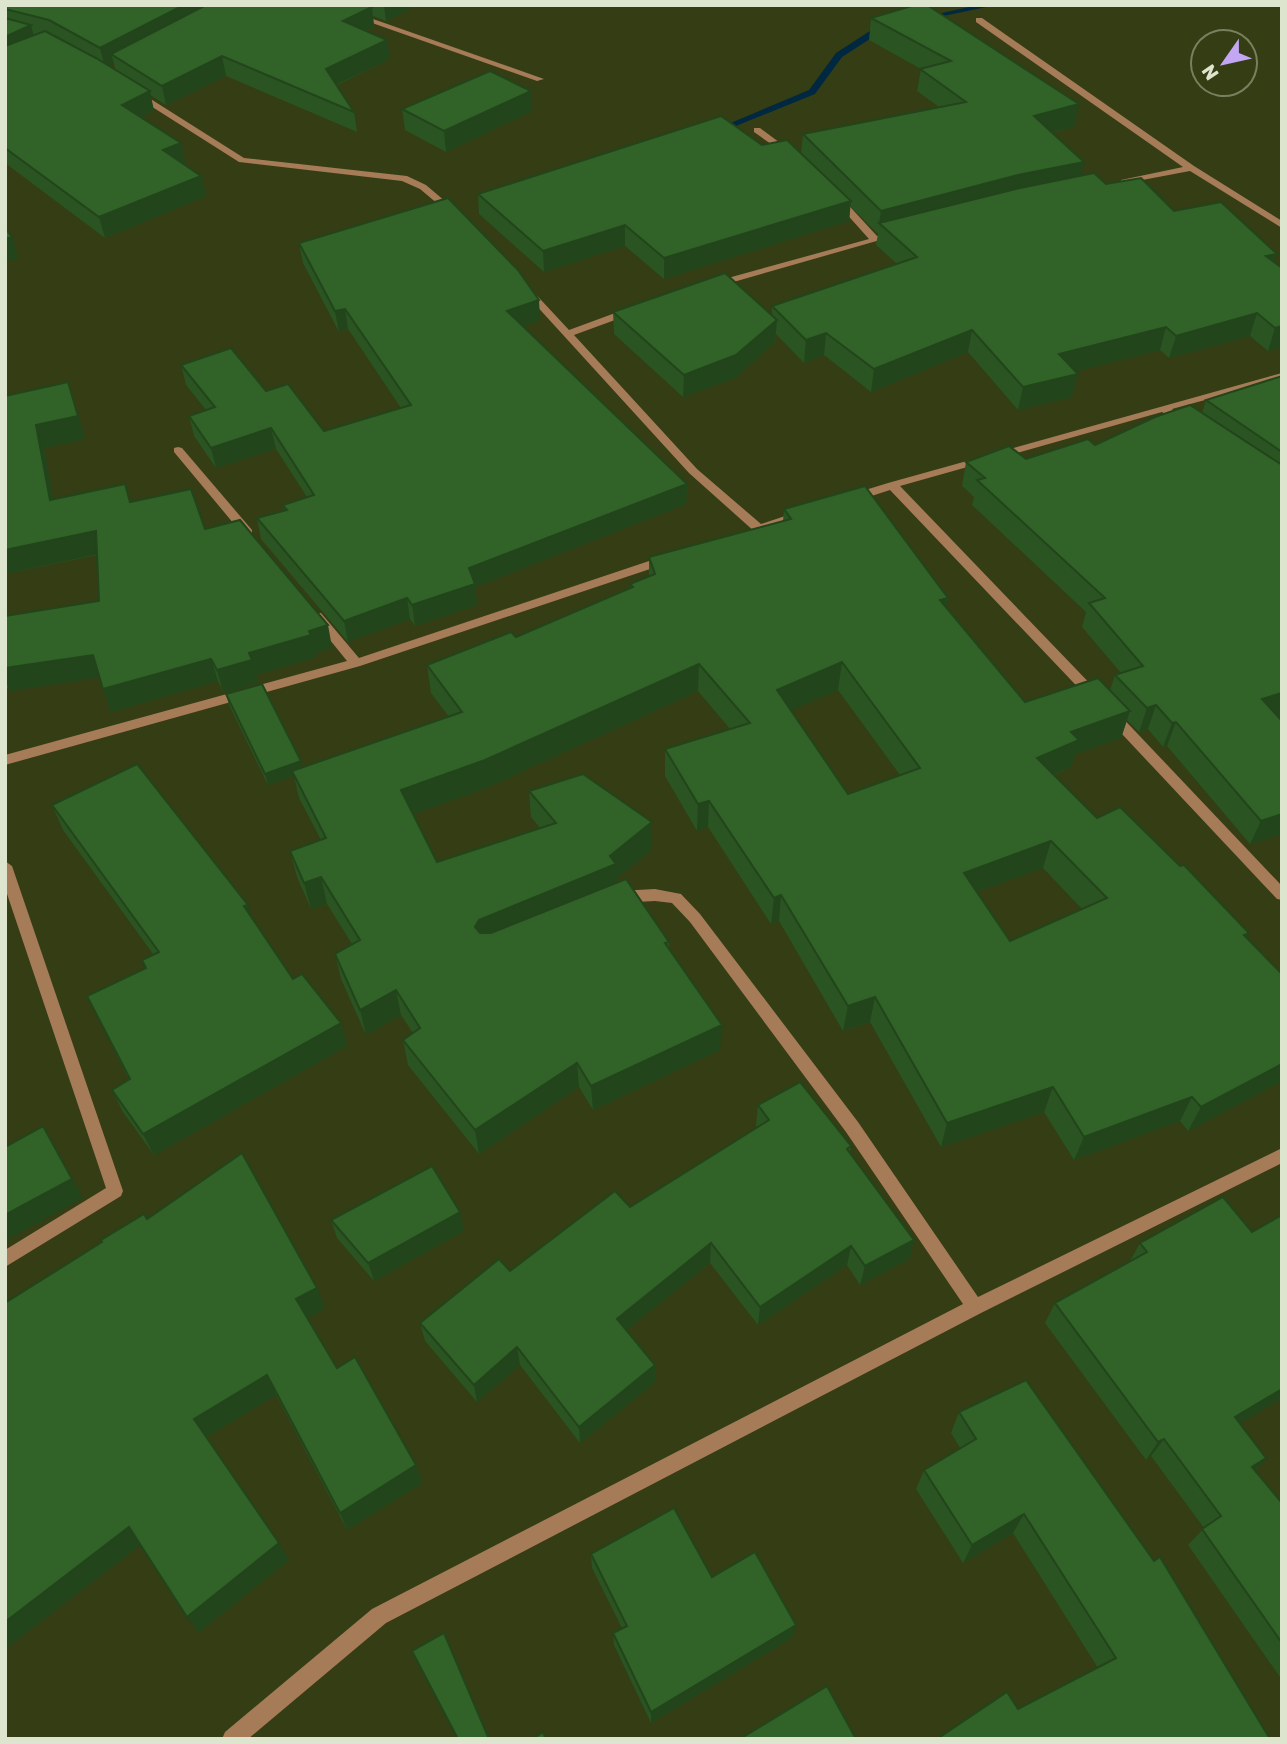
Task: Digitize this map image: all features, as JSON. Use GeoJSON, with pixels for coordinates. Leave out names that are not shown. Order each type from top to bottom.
{"type":"FeatureCollection","features":[{"type":"Feature","properties":{"kind":"street"},"geometry":{"type":"LineString","coordinates":[[325,5],[540,79]]}},
{"type":"Feature","properties":{"kind":"street"},"geometry":{"type":"LineString","coordinates":[[979,20],[1191,168],[1282,225]]}},
{"type":"Feature","properties":{"kind":"street"},"geometry":{"type":"LineString","coordinates":[[128,88],[242,160],[404,178],[423,187],[459,218]]}},
{"type":"Feature","properties":{"kind":"street"},"geometry":{"type":"LineString","coordinates":[[757,130],[795,158]]}},
{"type":"Feature","properties":{"kind":"street"},"geometry":{"type":"LineString","coordinates":[[1109,185],[1191,168]]}},
{"type":"Feature","properties":{"kind":"street"},"geometry":{"type":"LineString","coordinates":[[831,192],[875,240]]}},
{"type":"Feature","properties":{"kind":"street"},"geometry":{"type":"LineString","coordinates":[[705,287],[913,230]]}},
{"type":"Feature","properties":{"kind":"street"},"geometry":{"type":"LineString","coordinates":[[521,284],[692,471],[759,529]]}},
{"type":"Feature","properties":{"kind":"street"},"geometry":{"type":"LineString","coordinates":[[567,334],[643,307]]}},
{"type":"Feature","properties":{"kind":"street"},"geometry":{"type":"LineString","coordinates":[[843,501],[1282,376]]}},
{"type":"Feature","properties":{"kind":"street"},"geometry":{"type":"LineString","coordinates":[[1163,408],[1185,423]]}},
{"type":"Feature","properties":{"kind":"street"},"geometry":{"type":"LineString","coordinates":[[178,450],[258,546]]}},
{"type":"Feature","properties":{"kind":"street"},"geometry":{"type":"LineString","coordinates":[[892,485],[1282,895]]}},
{"type":"Feature","properties":{"kind":"street"},"geometry":{"type":"LineString","coordinates":[[746,533],[807,513]]}},
{"type":"Feature","properties":{"kind":"street"},"geometry":{"type":"LineString","coordinates":[[5,761],[356,663],[681,555]]}},
{"type":"Feature","properties":{"kind":"street"},"geometry":{"type":"LineString","coordinates":[[312,610],[356,663]]}},
{"type":"Feature","properties":{"kind":"street"},"geometry":{"type":"LineString","coordinates":[[5,866],[115,1191],[5,1259]]}},
{"type":"Feature","properties":{"kind":"street"},"geometry":{"type":"LineString","coordinates":[[607,902],[620,897],[654,895],[676,898],[689,911],[852,1127],[975,1307]]}},
{"type":"Feature","properties":{"kind":"street"},"geometry":{"type":"LineString","coordinates":[[232,1739],[379,1616],[975,1307],[1282,1155]]}},
{"type":"Feature","properties":{"kind":"building"},"geometry":{"type":"Polygon","coordinates":[[[5,5],[184,5],[100,48],[49,20],[5,9],[5,5]]]}},
{"type":"Feature","properties":{"kind":"building"},"geometry":{"type":"Polygon","coordinates":[[[206,5],[366,5],[372,7],[343,21],[387,40],[326,69],[354,112],[222,56],[162,86],[111,54],[206,5]]]}},
{"type":"Feature","properties":{"kind":"building"},"geometry":{"type":"Polygon","coordinates":[[[915,5],[927,5],[1079,104],[1034,116],[1084,162],[1018,175],[881,211],[803,134],[966,102],[920,69],[951,61],[871,18],[915,5]]]}},
{"type":"Feature","properties":{"kind":"building"},"geometry":{"type":"Polygon","coordinates":[[[5,18],[31,25],[5,37],[5,18]]]}},
{"type":"Feature","properties":{"kind":"building"},"geometry":{"type":"Polygon","coordinates":[[[45,31],[150,91],[122,105],[181,143],[163,150],[201,176],[99,217],[5,148],[5,46],[45,31]]]}},
{"type":"Feature","properties":{"kind":"building"},"geometry":{"type":"Polygon","coordinates":[[[490,71],[531,91],[444,131],[402,109],[490,71]]]}},
{"type":"Feature","properties":{"kind":"building"},"geometry":{"type":"Polygon","coordinates":[[[721,116],[762,145],[787,140],[851,201],[664,258],[625,225],[543,251],[478,194],[721,116]]]}},
{"type":"Feature","properties":{"kind":"building"},"geometry":{"type":"Polygon","coordinates":[[[1094,173],[1106,184],[1141,178],[1174,211],[1221,202],[1277,254],[1266,256],[1282,268],[1282,326],[1275,328],[1257,313],[1176,336],[1166,327],[1059,354],[1078,374],[1023,387],[972,330],[874,369],[826,333],[806,340],[772,306],[917,257],[879,223],[1020,188],[1094,173]]]}},
{"type":"Feature","properties":{"kind":"building"},"geometry":{"type":"Polygon","coordinates":[[[448,198],[518,270],[539,300],[507,311],[687,484],[469,568],[475,584],[412,605],[407,598],[344,621],[257,518],[287,510],[283,505],[314,495],[271,428],[211,448],[189,416],[215,407],[181,365],[231,348],[266,391],[288,384],[324,431],[411,405],[345,309],[335,311],[299,243],[448,198]]]}},
{"type":"Feature","properties":{"kind":"building"},"geometry":{"type":"Polygon","coordinates":[[[5,228],[12,237],[5,239],[5,228]]]}},
{"type":"Feature","properties":{"kind":"building"},"geometry":{"type":"Polygon","coordinates":[[[725,273],[777,320],[736,355],[684,375],[613,312],[725,273]]]}},
{"type":"Feature","properties":{"kind":"building"},"geometry":{"type":"Polygon","coordinates":[[[1282,376],[1282,452],[1206,400],[1282,376]]]}},
{"type":"Feature","properties":{"kind":"building"},"geometry":{"type":"Polygon","coordinates":[[[68,382],[78,416],[36,425],[50,500],[125,484],[130,502],[191,489],[205,529],[240,520],[328,625],[309,631],[311,635],[249,653],[252,660],[217,670],[211,659],[103,689],[93,655],[5,668],[5,616],[99,601],[96,531],[5,550],[5,396],[68,382]]]}},
{"type":"Feature","properties":{"kind":"building"},"geometry":{"type":"Polygon","coordinates":[[[1190,405],[1282,465],[1282,693],[1262,699],[1282,721],[1282,814],[1261,821],[1176,722],[1172,723],[1156,705],[1147,708],[1115,675],[1143,666],[1089,603],[1105,598],[977,480],[985,478],[966,462],[1009,446],[1026,459],[1088,439],[1095,445],[1155,417],[1190,405]]]}},
{"type":"Feature","properties":{"kind":"building"},"geometry":{"type":"Polygon","coordinates":[[[865,486],[948,598],[940,600],[1025,702],[1098,678],[1130,711],[1071,732],[1079,740],[1037,758],[1097,818],[1120,807],[1180,866],[1184,865],[1249,933],[1244,935],[1282,974],[1282,1064],[1201,1107],[1192,1097],[1084,1137],[1053,1087],[947,1123],[875,997],[848,1006],[781,895],[774,898],[709,801],[698,804],[665,749],[750,723],[699,664],[485,760],[401,790],[437,862],[556,823],[529,791],[583,774],[652,822],[610,856],[616,864],[479,920],[475,927],[480,933],[491,933],[626,879],[669,942],[665,943],[722,1025],[591,1086],[577,1063],[475,1130],[403,1040],[420,1028],[396,990],[360,1010],[335,954],[360,940],[321,877],[304,883],[290,851],[326,838],[292,771],[462,712],[427,665],[511,632],[516,637],[633,587],[630,584],[655,574],[649,557],[791,519],[784,509],[865,486]],[[842,662],[777,690],[848,794],[920,768],[842,662]],[[1051,841],[964,873],[1010,941],[1107,898],[1051,841]]]}},
{"type":"Feature","properties":{"kind":"building"},"geometry":{"type":"Polygon","coordinates":[[[262,684],[301,761],[265,774],[226,694],[262,684]]]}},
{"type":"Feature","properties":{"kind":"building"},"geometry":{"type":"Polygon","coordinates":[[[137,764],[248,905],[244,906],[293,979],[302,974],[341,1023],[143,1134],[112,1090],[130,1079],[87,996],[146,968],[142,960],[159,952],[52,805],[137,764]]]}},
{"type":"Feature","properties":{"kind":"building"},"geometry":{"type":"Polygon","coordinates":[[[800,1082],[851,1146],[847,1149],[914,1240],[865,1266],[851,1246],[760,1307],[711,1243],[617,1319],[655,1365],[579,1427],[517,1347],[474,1385],[420,1323],[499,1259],[510,1271],[615,1191],[630,1207],[769,1120],[758,1105],[800,1082]]]}},
{"type":"Feature","properties":{"kind":"building"},"geometry":{"type":"Polygon","coordinates":[[[43,1126],[72,1179],[5,1215],[5,1147],[43,1126]]]}},
{"type":"Feature","properties":{"kind":"building"},"geometry":{"type":"Polygon","coordinates":[[[242,1153],[317,1288],[296,1299],[337,1368],[355,1357],[416,1465],[340,1513],[267,1375],[194,1419],[279,1543],[187,1617],[129,1527],[5,1622],[5,1303],[144,1214],[147,1219],[242,1153]]]}},
{"type":"Feature","properties":{"kind":"building"},"geometry":{"type":"Polygon","coordinates":[[[432,1166],[460,1212],[368,1263],[331,1220],[432,1166]]]}},
{"type":"Feature","properties":{"kind":"building"},"geometry":{"type":"Polygon","coordinates":[[[1223,1197],[1252,1232],[1282,1215],[1282,1389],[1235,1417],[1266,1458],[1252,1467],[1282,1503],[1282,1643],[1202,1529],[1221,1516],[1164,1439],[1158,1442],[1055,1303],[1147,1252],[1140,1243],[1223,1197]]]}},
{"type":"Feature","properties":{"kind":"building"},"geometry":{"type":"Polygon","coordinates":[[[1026,1380],[1154,1561],[1160,1557],[1270,1739],[937,1739],[1007,1692],[1018,1709],[1116,1658],[1024,1514],[972,1545],[924,1470],[976,1439],[959,1412],[1026,1380]]]}},
{"type":"Feature","properties":{"kind":"building"},"geometry":{"type":"Polygon","coordinates":[[[674,1508],[712,1577],[755,1552],[796,1625],[651,1712],[613,1633],[627,1626],[591,1554],[674,1508]]]}},
{"type":"Feature","properties":{"kind":"building"},"geometry":{"type":"Polygon","coordinates":[[[444,1633],[489,1739],[458,1739],[412,1651],[444,1633]]]}},
{"type":"Feature","properties":{"kind":"building"},"geometry":{"type":"Polygon","coordinates":[[[827,1686],[856,1739],[740,1739],[827,1686]]]}},
{"type":"Feature","properties":{"kind":"building"},"geometry":{"type":"Polygon","coordinates":[[[543,1732],[546,1739],[533,1739],[543,1732]]]}},
{"type":"Feature","properties":{"kind":"waterway"},"geometry":{"type":"LineString","coordinates":[[924,18],[992,5]]}},
{"type":"Feature","properties":{"kind":"waterway"},"geometry":{"type":"LineString","coordinates":[[718,130],[812,92],[839,55],[873,33],[885,29]]}}]}
